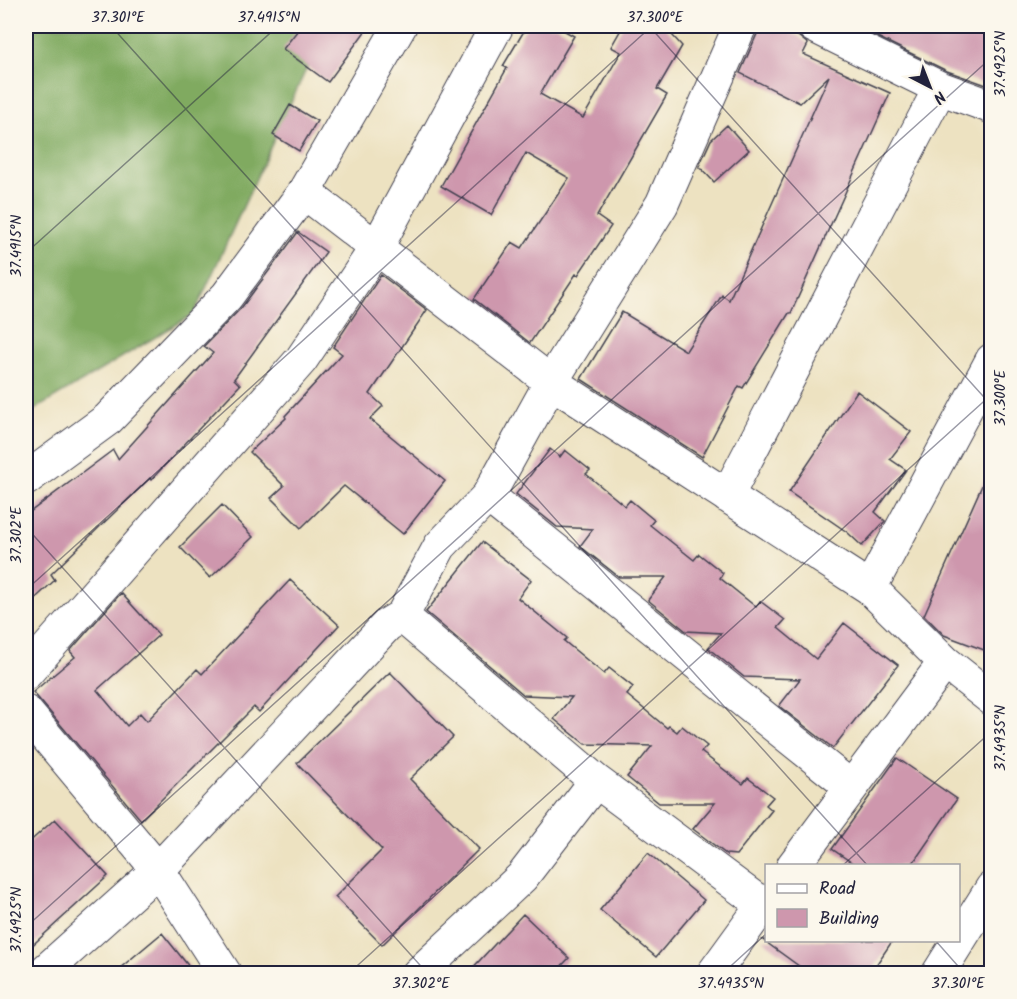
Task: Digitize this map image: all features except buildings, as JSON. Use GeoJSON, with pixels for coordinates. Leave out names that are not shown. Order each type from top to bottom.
{"type":"FeatureCollection","features":[{"type":"Feature","properties":{"kind":"main road"},"geometry":{"type":"LineString","coordinates":[[26,479],[108,419],[227,296],[304,192],[400,26]]}},
{"type":"Feature","properties":{"kind":"main road"},"geometry":{"type":"LineString","coordinates":[[26,674],[302,360],[377,247],[497,26]]}},
{"type":"Feature","properties":{"kind":"main road"},"geometry":{"type":"LineString","coordinates":[[42,974],[158,870],[387,625],[402,616],[440,546],[488,496],[551,382],[662,204],[741,26]]}},
{"type":"Feature","properties":{"kind":"main road"},"geometry":{"type":"LineString","coordinates":[[814,26],[940,88],[992,107]]}},
{"type":"Feature","properties":{"kind":"main road"},"geometry":{"type":"LineString","coordinates":[[727,496],[940,88]]}},
{"type":"Feature","properties":{"kind":"main road"},"geometry":{"type":"LineString","coordinates":[[304,192],[551,382],[870,588],[945,662],[992,699]]}},
{"type":"Feature","properties":{"kind":"main road"},"geometry":{"type":"LineString","coordinates":[[870,588],[992,360]]}},
{"type":"Feature","properties":{"kind":"main road"},"geometry":{"type":"LineString","coordinates":[[26,460],[108,419]]}},
{"type":"Feature","properties":{"kind":"main road"},"geometry":{"type":"LineString","coordinates":[[488,496],[850,787]]}},
{"type":"Feature","properties":{"kind":"main road"},"geometry":{"type":"LineString","coordinates":[[402,616],[596,781],[765,903],[713,974]]}},
{"type":"Feature","properties":{"kind":"main road"},"geometry":{"type":"LineString","coordinates":[[794,864],[945,662]]}},
{"type":"Feature","properties":{"kind":"main road"},"geometry":{"type":"LineString","coordinates":[[26,712],[158,870],[225,974]]}},
{"type":"Feature","properties":{"kind":"main road"},"geometry":{"type":"LineString","coordinates":[[418,974],[522,877],[596,781]]}},
{"type":"Feature","properties":{"kind":"main road"},"geometry":{"type":"LineString","coordinates":[[960,939],[992,888]]}},
{"type":"Feature","properties":{"kind":"main road"},"geometry":{"type":"LineString","coordinates":[[938,974],[958,942]]}},
{"type":"Feature","properties":{"kind":"green space"},"geometry":{"type":"Polygon","coordinates":[[[26,26],[326,26],[194,314],[26,415],[26,26]]]}}]}
